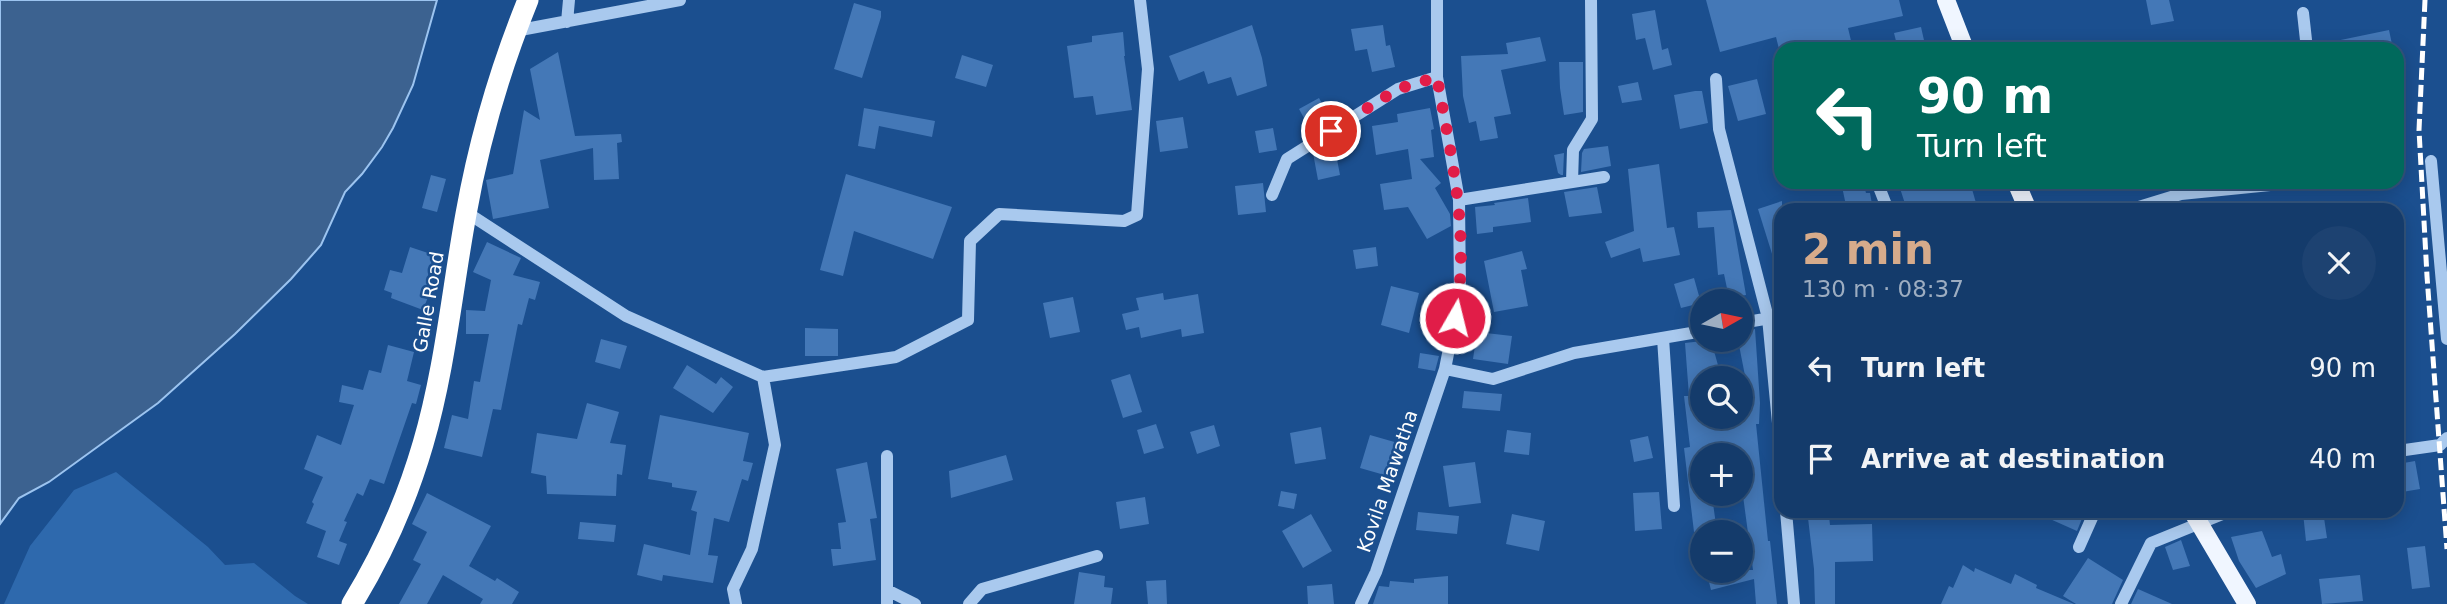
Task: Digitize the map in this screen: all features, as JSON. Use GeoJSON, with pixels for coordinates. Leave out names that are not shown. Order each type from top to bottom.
{"type":"FeatureCollection","features":[{"type":"Feature","properties":{"kind":"highway","name":"Galle Road"},"geometry":{"type":"LineString","coordinates":[[352,604],[396,517],[423,444],[486,120],[528,0]]}},
{"type":"Feature","properties":{"kind":"main road"},"geometry":{"type":"LineString","coordinates":[[1946,0],[1962,42]]}},
{"type":"Feature","properties":{"kind":"main road"},"geometry":{"type":"LineString","coordinates":[[2197,518],[2247,604]]}},
{"type":"Feature","properties":{"kind":"street"},"geometry":{"type":"LineString","coordinates":[[567,22],[569,0]]}},
{"type":"Feature","properties":{"kind":"street"},"geometry":{"type":"LineString","coordinates":[[515,31],[680,0]]}},
{"type":"Feature","properties":{"kind":"street"},"geometry":{"type":"LineString","coordinates":[[466,212],[626,316],[764,377],[895,357],[968,320],[970,241],[999,214],[1124,221],[1137,215],[1148,69],[1140,0]]}},
{"type":"Feature","properties":{"kind":"street","name":"Kovila Mawatha"},"geometry":{"type":"LineString","coordinates":[[1362,604],[1376,572],[1445,369],[1460,293],[1459,200],[1437,77],[1437,0]]}},
{"type":"Feature","properties":{"kind":"street"},"geometry":{"type":"LineString","coordinates":[[1572,182],[1573,150],[1592,119],[1591,0]]}},
{"type":"Feature","properties":{"kind":"street"},"geometry":{"type":"LineString","coordinates":[[2303,13],[2307,42]]}},
{"type":"Feature","properties":{"kind":"street"},"geometry":{"type":"LineString","coordinates":[[1272,195],[1287,159],[1398,89],[1437,77]]}},
{"type":"Feature","properties":{"kind":"street"},"geometry":{"type":"LineString","coordinates":[[1716,79],[1719,129],[1774,314]]}},
{"type":"Feature","properties":{"kind":"street"},"geometry":{"type":"LineString","coordinates":[[2431,161],[2447,339]]}},
{"type":"Feature","properties":{"kind":"street"},"geometry":{"type":"LineString","coordinates":[[1459,200],[1604,177]]}},
{"type":"Feature","properties":{"kind":"street"},"geometry":{"type":"LineString","coordinates":[[2152,203],[2181,194],[2230,189]]}},
{"type":"Feature","properties":{"kind":"street"},"geometry":{"type":"LineString","coordinates":[[1754,321],[1774,317]]}},
{"type":"Feature","properties":{"kind":"street"},"geometry":{"type":"LineString","coordinates":[[1445,369],[1493,379],[1574,353],[1690,333]]}},
{"type":"Feature","properties":{"kind":"street"},"geometry":{"type":"LineString","coordinates":[[1663,338],[1674,506]]}},
{"type":"Feature","properties":{"kind":"street"},"geometry":{"type":"LineString","coordinates":[[736,604],[733,589],[752,549],[775,445],[764,377]]}},
{"type":"Feature","properties":{"kind":"street"},"geometry":{"type":"LineString","coordinates":[[2404,450],[2440,445],[2447,439]]}},
{"type":"Feature","properties":{"kind":"street"},"geometry":{"type":"LineString","coordinates":[[887,456],[887,597],[915,604]]}},
{"type":"Feature","properties":{"kind":"street"},"geometry":{"type":"LineString","coordinates":[[1787,518],[1794,604]]}},
{"type":"Feature","properties":{"kind":"street"},"geometry":{"type":"LineString","coordinates":[[2080,547],[2092,518]]}},
{"type":"Feature","properties":{"kind":"street"},"geometry":{"type":"LineString","coordinates":[[2121,604],[2151,543],[2194,518]]}},
{"type":"Feature","properties":{"kind":"street"},"geometry":{"type":"LineString","coordinates":[[969,604],[982,589],[1097,556]]}},
{"type":"Feature","properties":{"kind":"shaded area"},"geometry":{"type":"Polygon","coordinates":[[[0,0],[437,0],[413,85],[393,128],[362,174],[345,192],[321,245],[235,334],[158,403],[49,482],[19,498],[0,524],[0,0]]]}},
{"type":"Feature","properties":{"kind":"shaded area"},"geometry":{"type":"Polygon","coordinates":[[[116,472],[208,547],[225,565],[254,563],[308,604],[4,604],[30,546],[74,490],[116,472]]]}},
{"type":"Feature","properties":{"kind":"building"},"geometry":{"type":"Polygon","coordinates":[[[1706,0],[1899,0],[1903,16],[1848,28],[1851,42],[1777,42],[1776,37],[1720,52],[1706,0]]]}},
{"type":"Feature","properties":{"kind":"building"},"geometry":{"type":"Polygon","coordinates":[[[2146,0],[2169,0],[2174,21],[2151,25],[2146,0]]]}},
{"type":"Feature","properties":{"kind":"building"},"geometry":{"type":"Polygon","coordinates":[[[854,3],[881,11],[862,78],[834,69],[854,3]]]}},
{"type":"Feature","properties":{"kind":"building"},"geometry":{"type":"Polygon","coordinates":[[[1655,10],[1662,50],[1668,48],[1672,65],[1653,70],[1645,38],[1636,40],[1632,14],[1655,10]]]}},
{"type":"Feature","properties":{"kind":"building"},"geometry":{"type":"Polygon","coordinates":[[[1252,25],[1267,86],[1237,96],[1231,77],[1208,84],[1204,71],[1179,81],[1169,56],[1252,25]]]}},
{"type":"Feature","properties":{"kind":"building"},"geometry":{"type":"Polygon","coordinates":[[[1383,25],[1386,46],[1390,45],[1395,67],[1372,72],[1367,49],[1355,51],[1351,29],[1383,25]]]}},
{"type":"Feature","properties":{"kind":"building"},"geometry":{"type":"Polygon","coordinates":[[[1921,27],[1924,42],[1896,42],[1894,33],[1921,27]]]}},
{"type":"Feature","properties":{"kind":"building"},"geometry":{"type":"Polygon","coordinates":[[[2389,30],[2392,42],[2331,42],[2389,30]]]}},
{"type":"Feature","properties":{"kind":"building"},"geometry":{"type":"Polygon","coordinates":[[[1123,32],[1132,110],[1096,115],[1093,96],[1074,98],[1067,46],[1092,42],[1092,36],[1123,32]]]}},
{"type":"Feature","properties":{"kind":"building"},"geometry":{"type":"Polygon","coordinates":[[[1540,37],[1546,61],[1501,70],[1511,114],[1494,117],[1498,138],[1480,141],[1476,121],[1469,123],[1463,96],[1461,56],[1508,54],[1506,43],[1540,37]]]}},
{"type":"Feature","properties":{"kind":"building"},"geometry":{"type":"Polygon","coordinates":[[[558,52],[575,136],[621,134],[622,142],[617,143],[619,179],[594,180],[593,148],[540,160],[549,208],[493,219],[486,180],[513,174],[524,110],[540,120],[530,69],[558,52]]]}},
{"type":"Feature","properties":{"kind":"building"},"geometry":{"type":"Polygon","coordinates":[[[962,55],[993,65],[986,87],[955,78],[962,55]]]}},
{"type":"Feature","properties":{"kind":"building"},"geometry":{"type":"Polygon","coordinates":[[[1559,62],[1583,62],[1583,112],[1564,115],[1559,62]]]}},
{"type":"Feature","properties":{"kind":"building"},"geometry":{"type":"Polygon","coordinates":[[[1757,79],[1766,114],[1738,121],[1728,86],[1757,79]]]}},
{"type":"Feature","properties":{"kind":"building"},"geometry":{"type":"Polygon","coordinates":[[[1638,82],[1642,100],[1622,103],[1618,86],[1638,82]]]}},
{"type":"Feature","properties":{"kind":"building"},"geometry":{"type":"Polygon","coordinates":[[[1702,91],[1708,123],[1680,129],[1674,95],[1702,91]]]}},
{"type":"Feature","properties":{"kind":"building"},"geometry":{"type":"Polygon","coordinates":[[[1319,98],[1330,118],[1310,129],[1299,109],[1319,98]]]}},
{"type":"Feature","properties":{"kind":"building"},"geometry":{"type":"Polygon","coordinates":[[[864,108],[935,121],[932,137],[879,126],[875,149],[858,146],[864,108]]]}},
{"type":"Feature","properties":{"kind":"building"},"geometry":{"type":"Polygon","coordinates":[[[1430,108],[1434,129],[1431,130],[1434,157],[1420,159],[1441,183],[1435,188],[1450,214],[1451,226],[1427,239],[1408,207],[1384,210],[1380,184],[1412,179],[1408,149],[1376,155],[1372,126],[1398,122],[1397,114],[1430,108]]]}},
{"type":"Feature","properties":{"kind":"building"},"geometry":{"type":"Polygon","coordinates":[[[1183,117],[1188,148],[1160,152],[1156,121],[1183,117]]]}},
{"type":"Feature","properties":{"kind":"building"},"geometry":{"type":"Polygon","coordinates":[[[1273,128],[1277,150],[1259,153],[1255,131],[1273,128]]]}},
{"type":"Feature","properties":{"kind":"building"},"geometry":{"type":"Polygon","coordinates":[[[1608,146],[1611,166],[1581,172],[1584,149],[1608,146]]]}},
{"type":"Feature","properties":{"kind":"building"},"geometry":{"type":"Polygon","coordinates":[[[1335,149],[1340,175],[1318,180],[1313,153],[1335,149]]]}},
{"type":"Feature","properties":{"kind":"building"},"geometry":{"type":"Polygon","coordinates":[[[1564,153],[1561,175],[1558,173],[1554,155],[1564,153]]]}},
{"type":"Feature","properties":{"kind":"building"},"geometry":{"type":"Polygon","coordinates":[[[1659,164],[1667,228],[1674,227],[1680,255],[1643,262],[1640,248],[1611,258],[1605,242],[1634,231],[1628,169],[1659,164]]]}},
{"type":"Feature","properties":{"kind":"building"},"geometry":{"type":"Polygon","coordinates":[[[846,174],[952,207],[933,259],[854,231],[843,276],[820,270],[846,174]]]}},
{"type":"Feature","properties":{"kind":"building"},"geometry":{"type":"Polygon","coordinates":[[[431,175],[446,179],[437,212],[422,208],[431,175]]]}},
{"type":"Feature","properties":{"kind":"building"},"geometry":{"type":"Polygon","coordinates":[[[1263,183],[1266,212],[1238,215],[1235,186],[1263,183]]]}},
{"type":"Feature","properties":{"kind":"building"},"geometry":{"type":"Polygon","coordinates":[[[1597,187],[1602,213],[1569,217],[1564,192],[1597,187]]]}},
{"type":"Feature","properties":{"kind":"building"},"geometry":{"type":"Polygon","coordinates":[[[1842,189],[1865,189],[1866,193],[1870,193],[1872,203],[1846,203],[1842,189]]]}},
{"type":"Feature","properties":{"kind":"building"},"geometry":{"type":"Polygon","coordinates":[[[1900,189],[1972,189],[1976,203],[1905,203],[1900,189]]]}},
{"type":"Feature","properties":{"kind":"building"},"geometry":{"type":"Polygon","coordinates":[[[1528,198],[1531,222],[1493,227],[1493,232],[1477,234],[1475,207],[1528,198]]]}},
{"type":"Feature","properties":{"kind":"building"},"geometry":{"type":"Polygon","coordinates":[[[1774,204],[1774,260],[1758,209],[1774,204]]]}},
{"type":"Feature","properties":{"kind":"building"},"geometry":{"type":"Polygon","coordinates":[[[1731,210],[1745,289],[1727,289],[1724,274],[1718,275],[1714,227],[1698,228],[1697,212],[1731,210]]]}},
{"type":"Feature","properties":{"kind":"building"},"geometry":{"type":"Polygon","coordinates":[[[487,242],[521,258],[513,275],[540,282],[535,300],[529,298],[522,325],[518,324],[501,410],[493,409],[482,457],[444,448],[452,415],[468,419],[474,381],[480,382],[489,334],[466,334],[466,310],[485,311],[491,280],[473,272],[487,242]]]}},
{"type":"Feature","properties":{"kind":"building"},"geometry":{"type":"Polygon","coordinates":[[[410,247],[434,255],[426,282],[433,284],[423,310],[391,298],[392,293],[384,290],[390,270],[402,273],[410,247]]]}},
{"type":"Feature","properties":{"kind":"building"},"geometry":{"type":"Polygon","coordinates":[[[1376,247],[1378,266],[1356,269],[1353,250],[1376,247]]]}},
{"type":"Feature","properties":{"kind":"building"},"geometry":{"type":"Polygon","coordinates":[[[1522,251],[1527,269],[1521,270],[1528,306],[1494,312],[1484,261],[1522,251]]]}},
{"type":"Feature","properties":{"kind":"building"},"geometry":{"type":"Polygon","coordinates":[[[1694,278],[1697,289],[1690,289],[1690,306],[1681,308],[1674,284],[1694,278]]]}},
{"type":"Feature","properties":{"kind":"building"},"geometry":{"type":"Polygon","coordinates":[[[1391,286],[1419,293],[1409,333],[1381,325],[1391,286]]]}},
{"type":"Feature","properties":{"kind":"building"},"geometry":{"type":"Polygon","coordinates":[[[1163,293],[1164,300],[1198,294],[1204,333],[1182,337],[1181,329],[1141,338],[1139,327],[1126,330],[1122,314],[1139,310],[1136,298],[1163,293]]]}},
{"type":"Feature","properties":{"kind":"building"},"geometry":{"type":"Polygon","coordinates":[[[1073,297],[1080,332],[1050,338],[1043,303],[1073,297]]]}},
{"type":"Feature","properties":{"kind":"building"},"geometry":{"type":"Polygon","coordinates":[[[805,328],[838,329],[838,356],[805,356],[805,328]]]}},
{"type":"Feature","properties":{"kind":"building"},"geometry":{"type":"Polygon","coordinates":[[[1754,329],[1760,403],[1759,424],[1756,424],[1777,604],[1756,604],[1753,579],[1753,520],[1746,520],[1744,506],[1753,506],[1753,443],[1690,443],[1690,447],[1684,396],[1689,396],[1685,343],[1690,342],[1690,352],[1714,352],[1718,366],[1690,366],[1690,429],[1753,429],[1753,366],[1743,366],[1740,352],[1754,352],[1754,329]]]}},
{"type":"Feature","properties":{"kind":"building"},"geometry":{"type":"Polygon","coordinates":[[[1477,332],[1512,336],[1508,364],[1473,359],[1477,332]]]}},
{"type":"Feature","properties":{"kind":"building"},"geometry":{"type":"Polygon","coordinates":[[[601,339],[627,346],[620,369],[595,362],[601,339]]]}},
{"type":"Feature","properties":{"kind":"building"},"geometry":{"type":"Polygon","coordinates":[[[388,345],[414,352],[407,381],[421,385],[416,404],[412,403],[384,484],[370,479],[363,496],[357,493],[344,521],[347,522],[339,541],[347,544],[339,565],[317,557],[326,531],[306,523],[323,477],[304,469],[317,435],[341,445],[354,405],[339,402],[342,385],[363,390],[369,370],[381,373],[388,345]]]}},
{"type":"Feature","properties":{"kind":"building"},"geometry":{"type":"Polygon","coordinates":[[[1420,353],[1439,356],[1435,371],[1418,368],[1420,353]]]}},
{"type":"Feature","properties":{"kind":"building"},"geometry":{"type":"Polygon","coordinates":[[[687,365],[716,384],[721,377],[733,387],[713,413],[673,388],[687,365]]]}},
{"type":"Feature","properties":{"kind":"building"},"geometry":{"type":"Polygon","coordinates":[[[1130,374],[1142,412],[1123,418],[1111,380],[1130,374]]]}},
{"type":"Feature","properties":{"kind":"building"},"geometry":{"type":"Polygon","coordinates":[[[1464,391],[1502,394],[1500,411],[1462,408],[1464,391]]]}},
{"type":"Feature","properties":{"kind":"building"},"geometry":{"type":"Polygon","coordinates":[[[587,403],[619,412],[610,443],[626,445],[622,475],[617,474],[616,496],[547,494],[546,476],[531,473],[537,433],[577,439],[587,403]]]}},
{"type":"Feature","properties":{"kind":"building"},"geometry":{"type":"Polygon","coordinates":[[[660,415],[749,433],[743,461],[753,463],[748,481],[742,479],[729,522],[714,518],[708,555],[718,556],[713,583],[663,575],[662,581],[637,575],[644,544],[690,555],[697,512],[691,510],[697,491],[648,479],[660,415]]]}},
{"type":"Feature","properties":{"kind":"building"},"geometry":{"type":"Polygon","coordinates":[[[1156,424],[1164,448],[1144,454],[1137,430],[1156,424]]]}},
{"type":"Feature","properties":{"kind":"building"},"geometry":{"type":"Polygon","coordinates":[[[1214,425],[1220,446],[1197,454],[1190,432],[1214,425]]]}},
{"type":"Feature","properties":{"kind":"building"},"geometry":{"type":"Polygon","coordinates":[[[1321,427],[1326,459],[1295,464],[1290,433],[1321,427]]]}},
{"type":"Feature","properties":{"kind":"building"},"geometry":{"type":"Polygon","coordinates":[[[1507,430],[1531,433],[1529,455],[1504,452],[1507,430]]]}},
{"type":"Feature","properties":{"kind":"building"},"geometry":{"type":"Polygon","coordinates":[[[1370,435],[1405,445],[1395,478],[1360,468],[1370,435]]]}},
{"type":"Feature","properties":{"kind":"building"},"geometry":{"type":"Polygon","coordinates":[[[1648,436],[1653,458],[1634,462],[1630,440],[1648,436]]]}},
{"type":"Feature","properties":{"kind":"building"},"geometry":{"type":"Polygon","coordinates":[[[1690,447],[1690,498],[1684,448],[1690,447]]]}},
{"type":"Feature","properties":{"kind":"building"},"geometry":{"type":"Polygon","coordinates":[[[1006,455],[1013,480],[951,498],[949,471],[1006,455]]]}},
{"type":"Feature","properties":{"kind":"building"},"geometry":{"type":"Polygon","coordinates":[[[2415,461],[2420,489],[2404,492],[2404,463],[2415,461]]]}},
{"type":"Feature","properties":{"kind":"building"},"geometry":{"type":"Polygon","coordinates":[[[867,462],[877,518],[870,519],[876,560],[833,566],[831,549],[841,549],[838,523],[846,522],[836,469],[867,462]]]}},
{"type":"Feature","properties":{"kind":"building"},"geometry":{"type":"Polygon","coordinates":[[[1475,462],[1481,503],[1449,507],[1443,466],[1475,462]]]}},
{"type":"Feature","properties":{"kind":"building"},"geometry":{"type":"Polygon","coordinates":[[[1281,491],[1297,494],[1294,509],[1278,506],[1281,491]]]}},
{"type":"Feature","properties":{"kind":"building"},"geometry":{"type":"Polygon","coordinates":[[[1659,492],[1662,529],[1635,531],[1633,493],[1659,492]]]}},
{"type":"Feature","properties":{"kind":"building"},"geometry":{"type":"Polygon","coordinates":[[[427,493],[491,526],[469,566],[495,581],[497,578],[519,592],[512,604],[480,604],[483,599],[443,575],[427,604],[399,604],[421,564],[413,560],[427,532],[412,524],[427,493]]]}},
{"type":"Feature","properties":{"kind":"building"},"geometry":{"type":"Polygon","coordinates":[[[1145,497],[1149,524],[1120,529],[1116,502],[1145,497]]]}},
{"type":"Feature","properties":{"kind":"building"},"geometry":{"type":"Polygon","coordinates":[[[1691,506],[1713,506],[1715,520],[1693,520],[1691,506]]]}},
{"type":"Feature","properties":{"kind":"building"},"geometry":{"type":"Polygon","coordinates":[[[1418,512],[1459,516],[1457,534],[1416,530],[1418,512]]]}},
{"type":"Feature","properties":{"kind":"building"},"geometry":{"type":"Polygon","coordinates":[[[1311,514],[1332,551],[1303,568],[1282,531],[1311,514]]]}},
{"type":"Feature","properties":{"kind":"building"},"geometry":{"type":"Polygon","coordinates":[[[1512,514],[1545,521],[1539,551],[1506,544],[1512,514]]]}},
{"type":"Feature","properties":{"kind":"building"},"geometry":{"type":"Polygon","coordinates":[[[1808,518],[1829,518],[1830,525],[1872,524],[1873,561],[1835,562],[1835,604],[1815,604],[1808,518]]]}},
{"type":"Feature","properties":{"kind":"building"},"geometry":{"type":"Polygon","coordinates":[[[2048,518],[2082,518],[2077,531],[2048,518]]]}},
{"type":"Feature","properties":{"kind":"building"},"geometry":{"type":"Polygon","coordinates":[[[2304,518],[2324,518],[2327,538],[2306,541],[2304,518]]]}},
{"type":"Feature","properties":{"kind":"building"},"geometry":{"type":"Polygon","coordinates":[[[580,522],[616,525],[614,542],[578,539],[580,522]]]}},
{"type":"Feature","properties":{"kind":"building"},"geometry":{"type":"Polygon","coordinates":[[[2262,531],[2272,557],[2281,554],[2286,574],[2256,588],[2239,561],[2231,537],[2262,531]]]}},
{"type":"Feature","properties":{"kind":"building"},"geometry":{"type":"Polygon","coordinates":[[[2181,540],[2190,566],[2173,570],[2165,547],[2181,540]]]}},
{"type":"Feature","properties":{"kind":"building"},"geometry":{"type":"Polygon","coordinates":[[[2425,546],[2430,587],[2412,589],[2407,548],[2425,546]]]}},
{"type":"Feature","properties":{"kind":"building"},"geometry":{"type":"Polygon","coordinates":[[[2088,558],[2123,580],[2112,604],[2076,604],[2063,596],[2088,558]]]}},
{"type":"Feature","properties":{"kind":"building"},"geometry":{"type":"Polygon","coordinates":[[[1963,565],[1974,572],[1975,568],[2011,584],[2015,574],[2037,585],[2036,588],[2074,604],[1941,604],[1949,586],[1953,588],[1963,565]]]}},
{"type":"Feature","properties":{"kind":"building"},"geometry":{"type":"Polygon","coordinates":[[[1079,572],[1105,576],[1104,587],[1113,588],[1111,604],[1074,604],[1079,572]]]}},
{"type":"Feature","properties":{"kind":"building"},"geometry":{"type":"Polygon","coordinates":[[[2360,575],[2363,601],[2322,604],[2319,579],[2360,575]]]}},
{"type":"Feature","properties":{"kind":"building"},"geometry":{"type":"Polygon","coordinates":[[[1448,576],[1448,604],[1373,604],[1379,586],[1389,587],[1390,581],[1414,583],[1414,579],[1448,576]]]}},
{"type":"Feature","properties":{"kind":"building"},"geometry":{"type":"Polygon","coordinates":[[[1166,580],[1167,604],[1148,604],[1146,581],[1166,580]]]}},
{"type":"Feature","properties":{"kind":"building"},"geometry":{"type":"Polygon","coordinates":[[[1709,583],[1738,583],[1711,590],[1709,583]]]}},
{"type":"Feature","properties":{"kind":"building"},"geometry":{"type":"Polygon","coordinates":[[[1332,584],[1334,604],[1308,604],[1307,586],[1332,584]]]}},
{"type":"Feature","properties":{"kind":"building"},"geometry":{"type":"Polygon","coordinates":[[[2138,589],[2172,604],[2131,604],[2138,589]]]}},
{"type":"Feature","properties":{"kind":"railway"},"geometry":{"type":"LineString","coordinates":[[2425,0],[2419,130],[2447,549]]}},
{"type":"Feature","properties":{"kind":"route"},"geometry":{"type":"LineString","coordinates":[[1331,131],[1398,89],[1437,77],[1459,200],[1460,293],[1455,318]]}}]}
